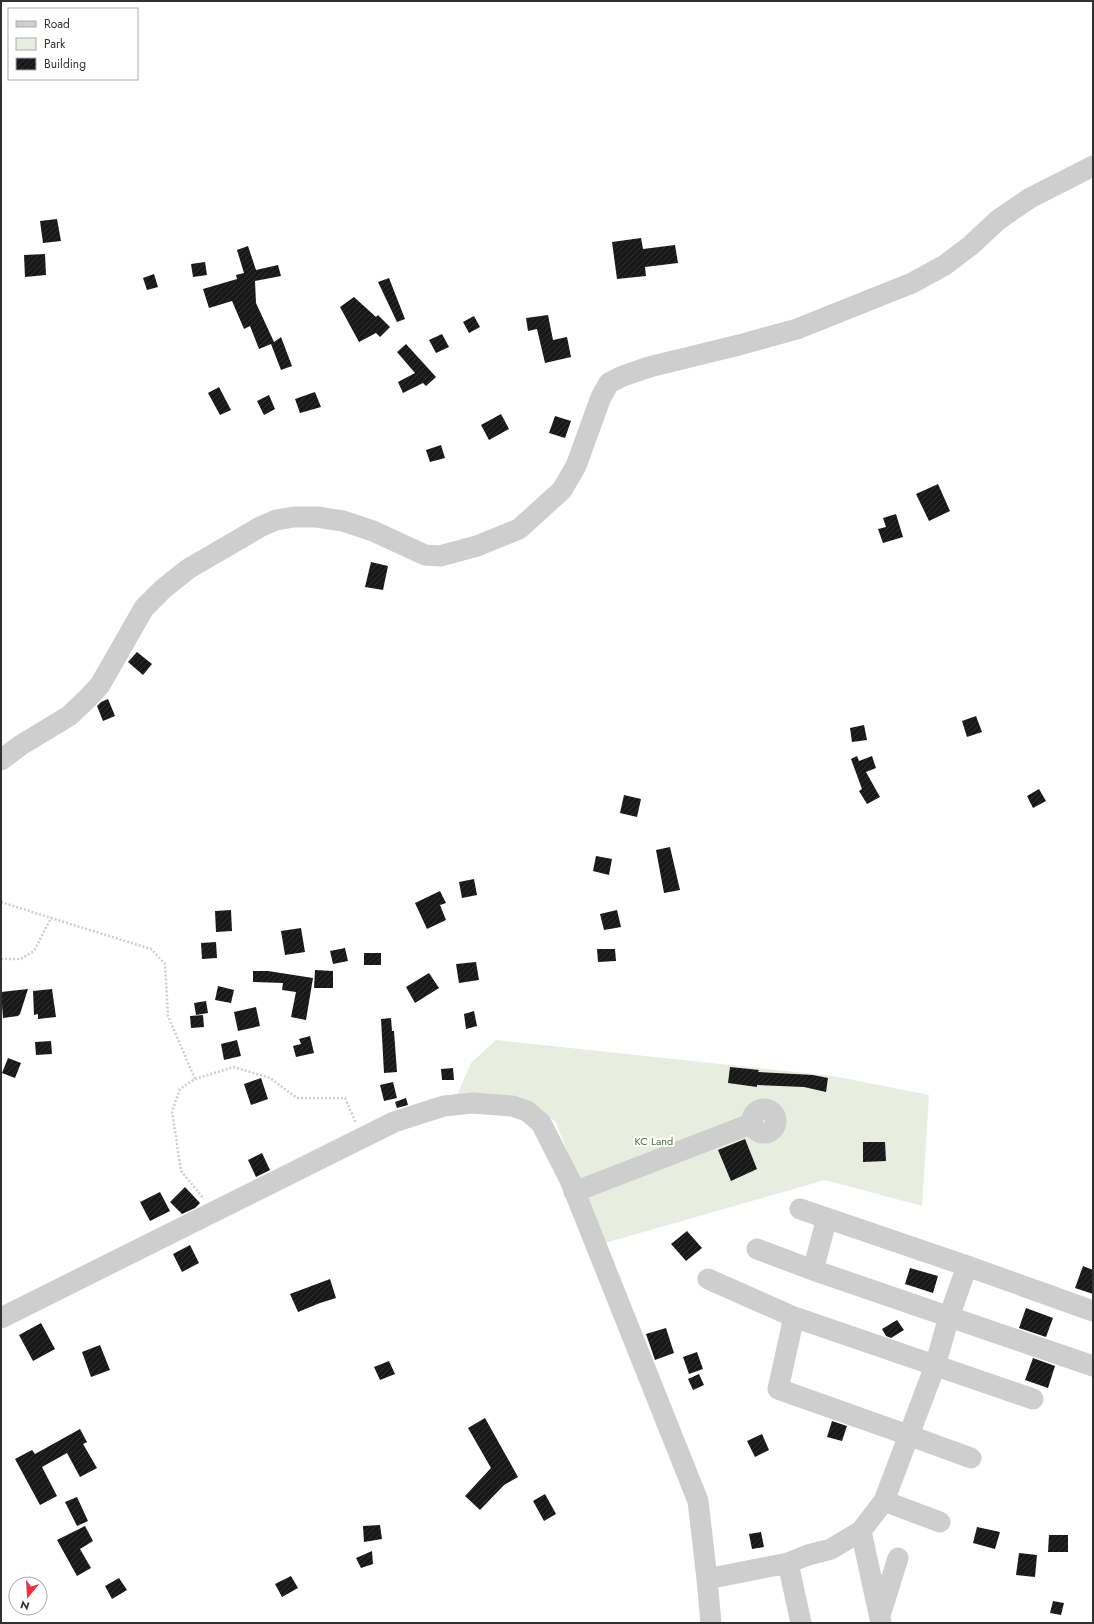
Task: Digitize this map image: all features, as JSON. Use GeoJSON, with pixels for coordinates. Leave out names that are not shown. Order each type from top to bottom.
{"type":"FeatureCollection","features":[{"type":"Feature","properties":{"kind":"street"},"geometry":{"type":"LineString","coordinates":[[1,760],[69,716],[87,699],[100,684],[144,608],[163,589],[188,569],[260,527],[276,520],[294,518],[318,517],[343,521],[374,531],[425,555],[440,556],[477,546],[519,529],[562,490],[576,466],[601,398],[609,384],[623,376],[649,367],[797,329],[912,283],[946,266],[998,220],[1030,198],[1093,166]]}},
{"type":"Feature","properties":{"kind":"street"},"geometry":{"type":"LineString","coordinates":[[1,1318],[394,1122],[444,1106],[473,1103],[512,1106],[527,1111],[540,1123],[574,1192],[698,1501],[708,1579],[711,1623]]}},
{"type":"Feature","properties":{"kind":"street"},"geometry":{"type":"LineString","coordinates":[[574,1192],[753,1123]]}},
{"type":"Feature","properties":{"kind":"street"},"geometry":{"type":"LineString","coordinates":[[800,1209],[1093,1311]]}},
{"type":"Feature","properties":{"kind":"street"},"geometry":{"type":"LineString","coordinates":[[813,1270],[827,1218]]}},
{"type":"Feature","properties":{"kind":"street"},"geometry":{"type":"LineString","coordinates":[[757,1250],[1093,1366]]}},
{"type":"Feature","properties":{"kind":"street"},"geometry":{"type":"LineString","coordinates":[[708,1579],[788,1563],[808,1555],[831,1549],[861,1531],[884,1501],[935,1366],[949,1317],[967,1266]]}},
{"type":"Feature","properties":{"kind":"street"},"geometry":{"type":"LineString","coordinates":[[708,1279],[794,1317],[1033,1399]]}},
{"type":"Feature","properties":{"kind":"street"},"geometry":{"type":"LineString","coordinates":[[794,1317],[778,1389],[971,1458]]}},
{"type":"Feature","properties":{"kind":"street"},"geometry":{"type":"LineString","coordinates":[[884,1501],[940,1522]]}},
{"type":"Feature","properties":{"kind":"street"},"geometry":{"type":"LineString","coordinates":[[861,1531],[880,1619]]}},
{"type":"Feature","properties":{"kind":"street"},"geometry":{"type":"LineString","coordinates":[[880,1619],[898,1558]]}},
{"type":"Feature","properties":{"kind":"street"},"geometry":{"type":"LineString","coordinates":[[788,1563],[801,1623]]}},
{"type":"Feature","properties":{"kind":"path"},"geometry":{"type":"LineString","coordinates":[[1,902],[151,949],[165,964],[168,1016],[195,1079]]}},
{"type":"Feature","properties":{"kind":"path"},"geometry":{"type":"LineString","coordinates":[[1,959],[20,959],[34,951],[51,918]]}},
{"type":"Feature","properties":{"kind":"path"},"geometry":{"type":"LineString","coordinates":[[214,1212],[181,1171],[172,1111],[180,1089],[195,1079],[234,1067],[270,1078],[297,1098],[345,1098],[362,1138]]}},
{"type":"Feature","properties":{"kind":"green space","name":"KC Land"},"geometry":{"type":"Polygon","coordinates":[[[496,1040],[833,1076],[929,1095],[922,1206],[825,1180],[605,1243],[555,1121],[524,1101],[457,1095],[471,1063],[496,1040]]]}},
{"type":"Feature","properties":{"kind":"building"},"geometry":{"type":"Polygon","coordinates":[[[57,219],[61,241],[43,243],[40,221],[57,219]]]}},
{"type":"Feature","properties":{"kind":"building"},"geometry":{"type":"Polygon","coordinates":[[[641,238],[643,249],[675,245],[678,263],[645,267],[646,276],[617,279],[612,242],[641,238]]]}},
{"type":"Feature","properties":{"kind":"building"},"geometry":{"type":"Polygon","coordinates":[[[248,246],[256,270],[278,265],[281,276],[255,281],[256,303],[274,342],[281,337],[292,366],[281,370],[271,344],[259,349],[250,326],[244,329],[232,301],[209,308],[203,289],[237,279],[236,275],[244,273],[237,250],[248,246]]]}},
{"type":"Feature","properties":{"kind":"building"},"geometry":{"type":"Polygon","coordinates":[[[45,254],[46,275],[25,277],[24,255],[45,254]]]}},
{"type":"Feature","properties":{"kind":"building"},"geometry":{"type":"Polygon","coordinates":[[[205,262],[207,275],[193,277],[191,264],[205,262]]]}},
{"type":"Feature","properties":{"kind":"building"},"geometry":{"type":"Polygon","coordinates":[[[154,274],[158,287],[147,290],[143,278],[154,274]]]}},
{"type":"Feature","properties":{"kind":"building"},"geometry":{"type":"Polygon","coordinates":[[[389,278],[405,319],[397,322],[378,282],[389,278]]]}},
{"type":"Feature","properties":{"kind":"building"},"geometry":{"type":"Polygon","coordinates":[[[354,297],[376,317],[378,315],[390,327],[380,337],[376,333],[359,342],[340,307],[354,297]]]}},
{"type":"Feature","properties":{"kind":"building"},"geometry":{"type":"Polygon","coordinates":[[[548,315],[553,340],[567,337],[571,357],[545,363],[537,329],[528,331],[526,318],[548,315]]]}},
{"type":"Feature","properties":{"kind":"building"},"geometry":{"type":"Polygon","coordinates":[[[474,316],[480,327],[469,333],[463,322],[474,316]]]}},
{"type":"Feature","properties":{"kind":"building"},"geometry":{"type":"Polygon","coordinates":[[[442,334],[449,347],[436,353],[429,340],[442,334]]]}},
{"type":"Feature","properties":{"kind":"building"},"geometry":{"type":"Polygon","coordinates":[[[406,344],[436,377],[426,386],[423,383],[403,393],[398,382],[415,373],[397,352],[406,344]]]}},
{"type":"Feature","properties":{"kind":"building"},"geometry":{"type":"Polygon","coordinates":[[[219,387],[231,410],[220,415],[208,393],[219,387]]]}},
{"type":"Feature","properties":{"kind":"building"},"geometry":{"type":"Polygon","coordinates":[[[315,392],[321,407],[300,413],[295,399],[315,392]]]}},
{"type":"Feature","properties":{"kind":"building"},"geometry":{"type":"Polygon","coordinates":[[[269,395],[275,409],[264,415],[257,401],[269,395]]]}},
{"type":"Feature","properties":{"kind":"building"},"geometry":{"type":"Polygon","coordinates":[[[501,414],[509,429],[489,440],[481,425],[501,414]]]}},
{"type":"Feature","properties":{"kind":"building"},"geometry":{"type":"Polygon","coordinates":[[[555,416],[571,421],[565,438],[549,433],[555,416]]]}},
{"type":"Feature","properties":{"kind":"building"},"geometry":{"type":"Polygon","coordinates":[[[441,445],[445,458],[430,462],[426,450],[441,445]]]}},
{"type":"Feature","properties":{"kind":"building"},"geometry":{"type":"Polygon","coordinates":[[[938,484],[950,511],[929,521],[916,494],[938,484]]]}},
{"type":"Feature","properties":{"kind":"building"},"geometry":{"type":"Polygon","coordinates":[[[896,514],[903,537],[883,543],[878,529],[886,527],[883,518],[896,514]]]}},
{"type":"Feature","properties":{"kind":"building"},"geometry":{"type":"Polygon","coordinates":[[[371,562],[388,566],[383,590],[365,587],[371,562]]]}},
{"type":"Feature","properties":{"kind":"building"},"geometry":{"type":"Polygon","coordinates":[[[137,652],[152,664],[143,675],[128,662],[137,652]]]}},
{"type":"Feature","properties":{"kind":"building"},"geometry":{"type":"Polygon","coordinates":[[[108,699],[115,716],[103,721],[97,706],[101,702],[108,699]]]}},
{"type":"Feature","properties":{"kind":"building"},"geometry":{"type":"Polygon","coordinates":[[[976,716],[982,732],[967,737],[962,721],[976,716]]]}},
{"type":"Feature","properties":{"kind":"building"},"geometry":{"type":"Polygon","coordinates":[[[864,725],[867,740],[852,742],[850,728],[864,725]]]}},
{"type":"Feature","properties":{"kind":"building"},"geometry":{"type":"Polygon","coordinates":[[[857,756],[859,761],[872,756],[876,768],[866,772],[880,797],[867,804],[859,791],[862,789],[851,759],[857,756]]]}},
{"type":"Feature","properties":{"kind":"building"},"geometry":{"type":"Polygon","coordinates":[[[1039,789],[1046,801],[1033,808],[1027,796],[1039,789]]]}},
{"type":"Feature","properties":{"kind":"building"},"geometry":{"type":"Polygon","coordinates":[[[624,795],[641,799],[637,817],[620,813],[624,795]]]}},
{"type":"Feature","properties":{"kind":"building"},"geometry":{"type":"Polygon","coordinates":[[[670,847],[680,890],[664,893],[656,850],[670,847]]]}},
{"type":"Feature","properties":{"kind":"building"},"geometry":{"type":"Polygon","coordinates":[[[596,856],[612,859],[609,875],[593,871],[596,856]]]}},
{"type":"Feature","properties":{"kind":"building"},"geometry":{"type":"Polygon","coordinates":[[[474,879],[477,895],[462,898],[459,882],[474,879]]]}},
{"type":"Feature","properties":{"kind":"building"},"geometry":{"type":"Polygon","coordinates":[[[440,891],[446,903],[440,905],[446,920],[427,929],[415,903],[440,891]]]}},
{"type":"Feature","properties":{"kind":"building"},"geometry":{"type":"Polygon","coordinates":[[[231,910],[232,931],[216,932],[215,911],[231,910]]]}},
{"type":"Feature","properties":{"kind":"building"},"geometry":{"type":"Polygon","coordinates":[[[617,910],[621,927],[604,930],[600,914],[617,910]]]}},
{"type":"Feature","properties":{"kind":"building"},"geometry":{"type":"Polygon","coordinates":[[[301,928],[305,952],[285,955],[281,931],[301,928]]]}},
{"type":"Feature","properties":{"kind":"building"},"geometry":{"type":"Polygon","coordinates":[[[216,942],[217,958],[202,959],[201,943],[216,942]]]}},
{"type":"Feature","properties":{"kind":"building"},"geometry":{"type":"Polygon","coordinates":[[[345,948],[348,961],[333,964],[330,951],[345,948]]]}},
{"type":"Feature","properties":{"kind":"building"},"geometry":{"type":"Polygon","coordinates":[[[597,949],[615,949],[616,961],[598,962],[597,949]]]}},
{"type":"Feature","properties":{"kind":"building"},"geometry":{"type":"Polygon","coordinates":[[[364,953],[381,953],[381,965],[364,965],[364,953]]]}},
{"type":"Feature","properties":{"kind":"building"},"geometry":{"type":"Polygon","coordinates":[[[476,962],[479,980],[459,983],[456,964],[476,962]]]}},
{"type":"Feature","properties":{"kind":"building"},"geometry":{"type":"Polygon","coordinates":[[[315,970],[333,971],[333,988],[314,988],[315,970]]]}},
{"type":"Feature","properties":{"kind":"building"},"geometry":{"type":"Polygon","coordinates":[[[253,971],[268,971],[313,978],[306,1020],[291,1017],[296,992],[282,990],[283,983],[253,982],[253,971]]]}},
{"type":"Feature","properties":{"kind":"building"},"geometry":{"type":"Polygon","coordinates":[[[429,973],[439,988],[415,1003],[406,987],[429,973]]]}},
{"type":"Feature","properties":{"kind":"building"},"geometry":{"type":"Polygon","coordinates":[[[218,986],[234,990],[231,1003],[215,1000],[218,986]]]}},
{"type":"Feature","properties":{"kind":"building"},"geometry":{"type":"Polygon","coordinates":[[[28,989],[20,1014],[18,1016],[3,1018],[1,992],[28,989]]]}},
{"type":"Feature","properties":{"kind":"building"},"geometry":{"type":"Polygon","coordinates":[[[52,989],[56,1017],[38,1019],[38,1014],[34,1015],[33,991],[52,989]]]}},
{"type":"Feature","properties":{"kind":"building"},"geometry":{"type":"Polygon","coordinates":[[[206,1001],[208,1013],[196,1015],[194,1003],[206,1001]]]}},
{"type":"Feature","properties":{"kind":"building"},"geometry":{"type":"Polygon","coordinates":[[[256,1007],[260,1026],[238,1031],[234,1012],[256,1007]]]}},
{"type":"Feature","properties":{"kind":"building"},"geometry":{"type":"Polygon","coordinates":[[[474,1011],[477,1026],[466,1029],[464,1014],[474,1011]]]}},
{"type":"Feature","properties":{"kind":"building"},"geometry":{"type":"Polygon","coordinates":[[[203,1015],[204,1027],[191,1028],[190,1016],[203,1015]]]}},
{"type":"Feature","properties":{"kind":"building"},"geometry":{"type":"Polygon","coordinates":[[[391,1018],[392,1031],[394,1031],[397,1072],[384,1073],[381,1019],[391,1018]]]}},
{"type":"Feature","properties":{"kind":"building"},"geometry":{"type":"Polygon","coordinates":[[[310,1036],[314,1053],[296,1057],[293,1046],[301,1044],[299,1039],[310,1036]]]}},
{"type":"Feature","properties":{"kind":"building"},"geometry":{"type":"Polygon","coordinates":[[[237,1040],[241,1056],[224,1060],[221,1044],[237,1040]]]}},
{"type":"Feature","properties":{"kind":"building"},"geometry":{"type":"Polygon","coordinates":[[[51,1041],[52,1054],[36,1055],[35,1042],[51,1041]]]}},
{"type":"Feature","properties":{"kind":"building"},"geometry":{"type":"Polygon","coordinates":[[[8,1058],[21,1063],[15,1078],[2,1073],[8,1058]]]}},
{"type":"Feature","properties":{"kind":"building"},"geometry":{"type":"Polygon","coordinates":[[[730,1067],[759,1070],[758,1072],[813,1075],[828,1078],[826,1092],[804,1087],[757,1085],[757,1087],[728,1083],[730,1067]]]}},
{"type":"Feature","properties":{"kind":"building"},"geometry":{"type":"Polygon","coordinates":[[[453,1068],[454,1080],[442,1080],[441,1069],[453,1068]]]}},
{"type":"Feature","properties":{"kind":"building"},"geometry":{"type":"Polygon","coordinates":[[[261,1078],[268,1099],[251,1105],[244,1084],[261,1078]]]}},
{"type":"Feature","properties":{"kind":"building"},"geometry":{"type":"Polygon","coordinates":[[[393,1082],[397,1098],[384,1101],[380,1085],[393,1082]]]}},
{"type":"Feature","properties":{"kind":"building"},"geometry":{"type":"Polygon","coordinates":[[[406,1098],[408,1105],[397,1108],[395,1102],[406,1098]]]}},
{"type":"Feature","properties":{"kind":"building"},"geometry":{"type":"Polygon","coordinates":[[[745,1139],[757,1169],[731,1181],[718,1150],[745,1139]]]}},
{"type":"Feature","properties":{"kind":"building"},"geometry":{"type":"Polygon","coordinates":[[[863,1142],[885,1142],[886,1161],[863,1162],[863,1142]]]}},
{"type":"Feature","properties":{"kind":"building"},"geometry":{"type":"Polygon","coordinates":[[[262,1153],[270,1170],[256,1177],[248,1160],[262,1153]]]}},
{"type":"Feature","properties":{"kind":"building"},"geometry":{"type":"Polygon","coordinates":[[[185,1187],[200,1203],[195,1208],[182,1214],[170,1202],[185,1187]]]}},
{"type":"Feature","properties":{"kind":"building"},"geometry":{"type":"Polygon","coordinates":[[[160,1192],[170,1211],[150,1221],[140,1202],[160,1192]]]}},
{"type":"Feature","properties":{"kind":"building"},"geometry":{"type":"Polygon","coordinates":[[[687,1231],[702,1248],[686,1261],[671,1244],[687,1231]]]}},
{"type":"Feature","properties":{"kind":"building"},"geometry":{"type":"Polygon","coordinates":[[[190,1245],[199,1263],[182,1272],[173,1254],[190,1245]]]}},
{"type":"Feature","properties":{"kind":"building"},"geometry":{"type":"Polygon","coordinates":[[[1083,1266],[1093,1270],[1093,1294],[1075,1288],[1083,1266]]]}},
{"type":"Feature","properties":{"kind":"building"},"geometry":{"type":"Polygon","coordinates":[[[910,1268],[938,1276],[933,1293],[905,1284],[910,1268]]]}},
{"type":"Feature","properties":{"kind":"building"},"geometry":{"type":"Polygon","coordinates":[[[330,1279],[336,1298],[298,1312],[290,1294],[330,1279]]]}},
{"type":"Feature","properties":{"kind":"building"},"geometry":{"type":"Polygon","coordinates":[[[1026,1308],[1053,1318],[1046,1337],[1019,1328],[1026,1308]]]}},
{"type":"Feature","properties":{"kind":"building"},"geometry":{"type":"Polygon","coordinates":[[[897,1320],[904,1330],[891,1338],[886,1336],[882,1329],[897,1320]]]}},
{"type":"Feature","properties":{"kind":"building"},"geometry":{"type":"Polygon","coordinates":[[[41,1323],[55,1349],[33,1361],[19,1335],[41,1323]]]}},
{"type":"Feature","properties":{"kind":"building"},"geometry":{"type":"Polygon","coordinates":[[[666,1328],[674,1353],[655,1360],[646,1334],[666,1328]]]}},
{"type":"Feature","properties":{"kind":"building"},"geometry":{"type":"Polygon","coordinates":[[[100,1345],[110,1370],[91,1377],[82,1352],[100,1345]]]}},
{"type":"Feature","properties":{"kind":"building"},"geometry":{"type":"Polygon","coordinates":[[[697,1352],[703,1369],[689,1374],[683,1357],[697,1352]]]}},
{"type":"Feature","properties":{"kind":"building"},"geometry":{"type":"Polygon","coordinates":[[[1033,1358],[1055,1366],[1048,1388],[1025,1380],[1033,1358]]]}},
{"type":"Feature","properties":{"kind":"building"},"geometry":{"type":"Polygon","coordinates":[[[389,1361],[395,1374],[380,1380],[374,1367],[389,1361]]]}},
{"type":"Feature","properties":{"kind":"building"},"geometry":{"type":"Polygon","coordinates":[[[699,1374],[704,1385],[693,1390],[688,1379],[699,1374]]]}},
{"type":"Feature","properties":{"kind":"building"},"geometry":{"type":"Polygon","coordinates":[[[485,1418],[518,1477],[504,1485],[480,1510],[465,1496],[491,1468],[468,1428],[485,1418]]]}},
{"type":"Feature","properties":{"kind":"building"},"geometry":{"type":"Polygon","coordinates":[[[832,1421],[847,1426],[842,1441],[827,1437],[832,1421]]]}},
{"type":"Feature","properties":{"kind":"building"},"geometry":{"type":"Polygon","coordinates":[[[80,1429],[87,1442],[83,1444],[97,1468],[80,1477],[67,1453],[42,1467],[57,1496],[40,1505],[15,1459],[32,1450],[35,1454],[80,1429]]]}},
{"type":"Feature","properties":{"kind":"building"},"geometry":{"type":"Polygon","coordinates":[[[762,1434],[769,1450],[755,1457],[747,1441],[762,1434]]]}},
{"type":"Feature","properties":{"kind":"building"},"geometry":{"type":"Polygon","coordinates":[[[545,1494],[556,1514],[544,1521],[533,1501],[545,1494]]]}},
{"type":"Feature","properties":{"kind":"building"},"geometry":{"type":"Polygon","coordinates":[[[77,1497],[88,1521],[77,1526],[65,1502],[77,1497]]]}},
{"type":"Feature","properties":{"kind":"building"},"geometry":{"type":"Polygon","coordinates":[[[380,1525],[382,1539],[364,1542],[363,1526],[380,1525]]]}},
{"type":"Feature","properties":{"kind":"building"},"geometry":{"type":"Polygon","coordinates":[[[85,1526],[93,1541],[80,1549],[91,1568],[77,1576],[57,1540],[85,1526]]]}},
{"type":"Feature","properties":{"kind":"building"},"geometry":{"type":"Polygon","coordinates":[[[977,1527],[1000,1532],[995,1549],[973,1543],[977,1527]]]}},
{"type":"Feature","properties":{"kind":"building"},"geometry":{"type":"Polygon","coordinates":[[[761,1532],[764,1547],[752,1549],[749,1534],[761,1532]]]}},
{"type":"Feature","properties":{"kind":"building"},"geometry":{"type":"Polygon","coordinates":[[[1049,1535],[1068,1535],[1068,1552],[1048,1552],[1049,1535]]]}},
{"type":"Feature","properties":{"kind":"building"},"geometry":{"type":"Polygon","coordinates":[[[372,1551],[373,1564],[361,1568],[356,1558],[372,1551]]]}},
{"type":"Feature","properties":{"kind":"building"},"geometry":{"type":"Polygon","coordinates":[[[1019,1553],[1037,1555],[1035,1577],[1016,1575],[1019,1553]]]}},
{"type":"Feature","properties":{"kind":"building"},"geometry":{"type":"Polygon","coordinates":[[[291,1576],[298,1588],[282,1597],[275,1584],[291,1576]]]}},
{"type":"Feature","properties":{"kind":"building"},"geometry":{"type":"Polygon","coordinates":[[[119,1578],[127,1590],[112,1599],[105,1586],[119,1578]]]}},
{"type":"Feature","properties":{"kind":"building"},"geometry":{"type":"Polygon","coordinates":[[[1053,1601],[1064,1603],[1061,1615],[1050,1613],[1053,1601]]]}}]}
